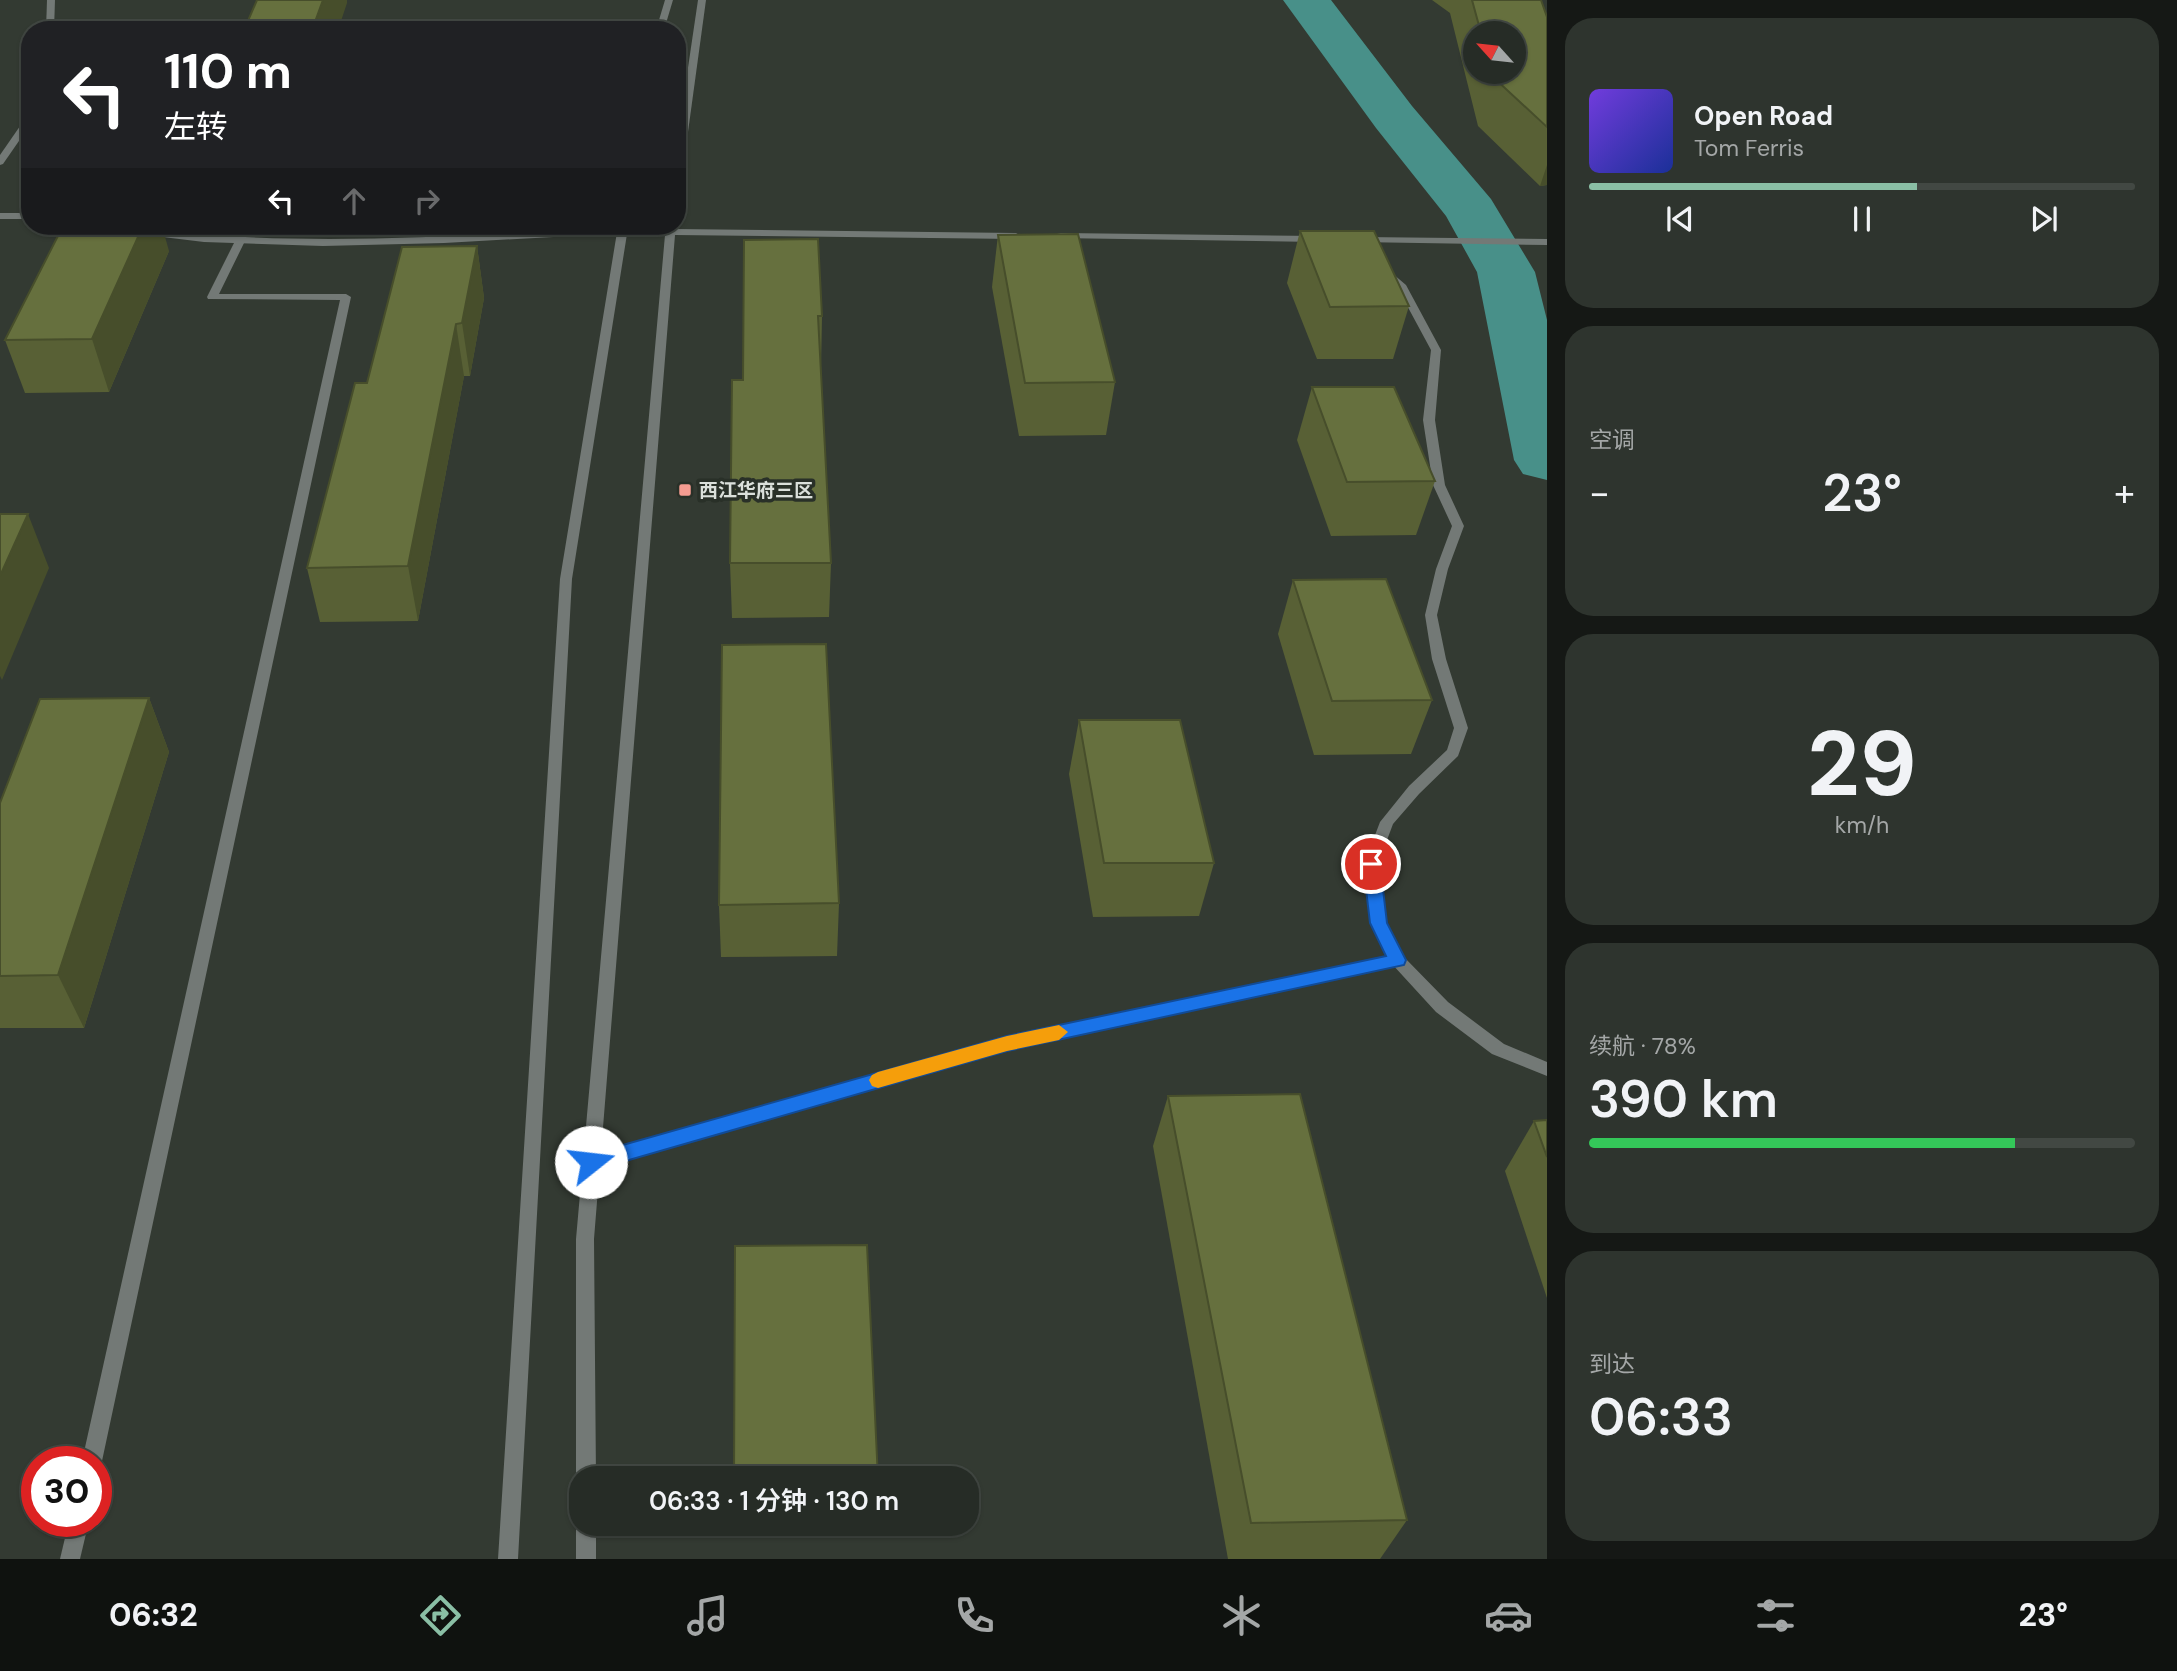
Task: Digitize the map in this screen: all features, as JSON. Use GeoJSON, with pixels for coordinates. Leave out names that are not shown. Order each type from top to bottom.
{"type":"FeatureCollection","features":[{"type":"Feature","properties":{"kind":"street"},"geometry":{"type":"LineString","coordinates":[[50,21],[51,0]]}},
{"type":"Feature","properties":{"kind":"street"},"geometry":{"type":"LineString","coordinates":[[663,21],[669,0]]}},
{"type":"Feature","properties":{"kind":"street"},"geometry":{"type":"LineString","coordinates":[[686,113],[702,0]]}},
{"type":"Feature","properties":{"kind":"street"},"geometry":{"type":"LineString","coordinates":[[0,162],[21,131]]}},
{"type":"Feature","properties":{"kind":"street"},"geometry":{"type":"LineString","coordinates":[[0,216],[21,215]]}},
{"type":"Feature","properties":{"kind":"street"},"geometry":{"type":"LineString","coordinates":[[686,229],[1032,236]]}},
{"type":"Feature","properties":{"kind":"street"},"geometry":{"type":"LineString","coordinates":[[167,235],[195,239],[307,243],[488,235]]}},
{"type":"Feature","properties":{"kind":"street"},"geometry":{"type":"LineString","coordinates":[[508,1559],[566,579],[622,235]]}},
{"type":"Feature","properties":{"kind":"street"},"geometry":{"type":"LineString","coordinates":[[586,1466],[585,1239],[670,235]]}},
{"type":"Feature","properties":{"kind":"street"},"geometry":{"type":"LineString","coordinates":[[1046,236],[1324,239]]}},
{"type":"Feature","properties":{"kind":"street"},"geometry":{"type":"LineString","coordinates":[[95,1446],[346,296],[212,297],[240,240]]}},
{"type":"Feature","properties":{"kind":"street"},"geometry":{"type":"LineString","coordinates":[[1547,242],[1351,240],[1401,285],[1436,350],[1429,421],[1440,485],[1458,526],[1442,569],[1431,615],[1439,659],[1461,728],[1453,752],[1414,790],[1387,822],[1371,864],[1379,923],[1397,960],[1442,1007],[1497,1049],[1547,1069]]}},
{"type":"Feature","properties":{"kind":"street"},"geometry":{"type":"LineString","coordinates":[[591,1162],[1007,1043],[1397,960]]}},
{"type":"Feature","properties":{"kind":"street"},"geometry":{"type":"LineString","coordinates":[[586,1536],[586,1559]]}},
{"type":"Feature","properties":{"kind":"street"},"geometry":{"type":"LineString","coordinates":[[70,1559],[75,1537]]}},
{"type":"Feature","properties":{"kind":"building"},"geometry":{"type":"Polygon","coordinates":[[[257,0],[323,0],[315,21],[248,21],[257,0]]]}},
{"type":"Feature","properties":{"kind":"building"},"geometry":{"type":"Polygon","coordinates":[[[1472,0],[1541,0],[1547,17],[1547,127],[1501,84],[1526,84],[1526,21],[1478,21],[1472,0]]]}},
{"type":"Feature","properties":{"kind":"building"},"geometry":{"type":"Polygon","coordinates":[[[1300,231],[1374,231],[1409,306],[1330,307],[1300,231]]]}},
{"type":"Feature","properties":{"kind":"building"},"geometry":{"type":"Polygon","coordinates":[[[1078,234],[1115,382],[1025,383],[998,235],[1078,234]]]}},
{"type":"Feature","properties":{"kind":"building"},"geometry":{"type":"Polygon","coordinates":[[[58,235],[139,235],[92,339],[5,340],[58,235]]]}},
{"type":"Feature","properties":{"kind":"building"},"geometry":{"type":"Polygon","coordinates":[[[818,239],[822,316],[818,316],[831,563],[730,563],[732,380],[743,380],[744,240],[818,239]]]}},
{"type":"Feature","properties":{"kind":"building"},"geometry":{"type":"Polygon","coordinates":[[[477,246],[462,323],[456,324],[408,566],[307,568],[355,383],[367,383],[402,247],[477,246]]]}},
{"type":"Feature","properties":{"kind":"building"},"geometry":{"type":"Polygon","coordinates":[[[1312,387],[1394,387],[1435,481],[1347,482],[1312,387]]]}},
{"type":"Feature","properties":{"kind":"building"},"geometry":{"type":"Polygon","coordinates":[[[0,514],[28,514],[0,576],[0,514]]]}},
{"type":"Feature","properties":{"kind":"building"},"geometry":{"type":"Polygon","coordinates":[[[1386,579],[1432,700],[1332,701],[1293,580],[1386,579]]]}},
{"type":"Feature","properties":{"kind":"building"},"geometry":{"type":"Polygon","coordinates":[[[826,644],[839,903],[719,905],[722,645],[826,644]]]}},
{"type":"Feature","properties":{"kind":"building"},"geometry":{"type":"Polygon","coordinates":[[[149,698],[58,975],[0,976],[0,803],[40,699],[149,698]]]}},
{"type":"Feature","properties":{"kind":"building"},"geometry":{"type":"Polygon","coordinates":[[[1079,720],[1180,720],[1214,863],[1104,863],[1079,720]]]}},
{"type":"Feature","properties":{"kind":"building"},"geometry":{"type":"Polygon","coordinates":[[[1300,1094],[1407,1520],[1251,1523],[1168,1096],[1300,1094]]]}},
{"type":"Feature","properties":{"kind":"building"},"geometry":{"type":"Polygon","coordinates":[[[1547,1120],[1547,1157],[1534,1121],[1547,1120]]]}},
{"type":"Feature","properties":{"kind":"building"},"geometry":{"type":"Polygon","coordinates":[[[867,1245],[877,1466],[734,1466],[735,1246],[867,1245]]]}},
{"type":"Feature","properties":{"kind":"waterway"},"geometry":{"type":"LineString","coordinates":[[1307,0],[1394,117],[1471,211],[1506,272],[1547,460]]}},
{"type":"Feature","properties":{"kind":"slow traffic"},"geometry":{"type":"LineString","coordinates":[[878,1080],[1007,1043],[1059,1032]]}},
{"type":"Feature","properties":{"kind":"place","name":"西江华府三区"},"geometry":{"type":"Point","coordinates":[685,490]}},
{"type":"Feature","properties":{"kind":"route"},"geometry":{"type":"LineString","coordinates":[[591,1162],[1007,1043],[1397,960],[1379,923],[1371,864]]}}]}
